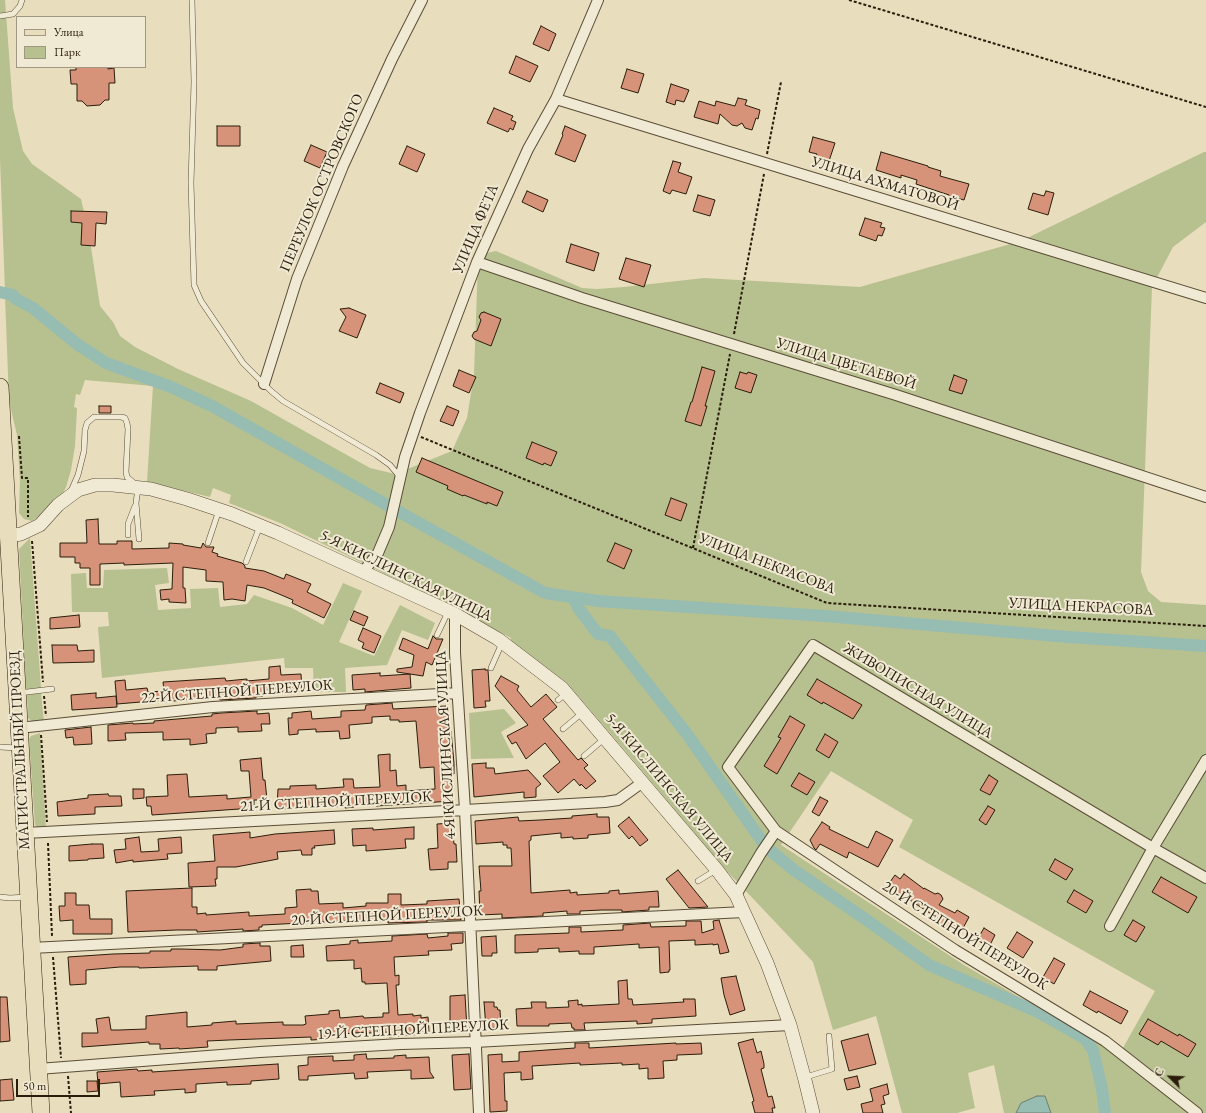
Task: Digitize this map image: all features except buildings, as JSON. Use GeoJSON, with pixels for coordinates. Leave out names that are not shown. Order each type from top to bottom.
{"type":"FeatureCollection","features":[{"type":"Feature","properties":{"kind":"main road","name":"МАГИСТРАЛЬНЫЙ ПРОЕЗД"},"geometry":{"type":"LineString","coordinates":[[0,387],[2,468],[8,536],[41,1113]]}},
{"type":"Feature","properties":{"kind":"street","name":"ПЕРЕУЛОК ОСТРОВСКОГО"},"geometry":{"type":"LineString","coordinates":[[264,384],[297,279],[340,173],[392,58],[422,0]]}},
{"type":"Feature","properties":{"kind":"street","name":"УЛИЦА ФЕТА"},"geometry":{"type":"LineString","coordinates":[[363,572],[378,553],[389,528],[400,477],[413,434],[477,262],[528,149],[556,98],[598,0]]}},
{"type":"Feature","properties":{"kind":"street","name":"УЛИЦА АХМАТОВОЙ"},"geometry":{"type":"LineString","coordinates":[[556,98],[1206,298]]}},
{"type":"Feature","properties":{"kind":"street","name":"УЛИЦА ЦВЕТАЕВОЙ"},"geometry":{"type":"LineString","coordinates":[[477,262],[582,298],[904,398],[1206,497]]}},
{"type":"Feature","properties":{"kind":"street","name":"5-Я КИСЛИНСКАЯ УЛИЦА"},"geometry":{"type":"LineString","coordinates":[[8,536],[21,534],[40,525],[68,497],[78,490],[95,485],[141,488],[186,499],[260,526],[452,613],[503,642],[546,674],[562,688],[563,696],[583,712],[717,870],[736,895],[767,963],[790,1024],[805,1078],[812,1113]]}},
{"type":"Feature","properties":{"kind":"street","name":"4-Я КИСЛИНСКАЯ УЛИЦА"},"geometry":{"type":"LineString","coordinates":[[452,613],[465,810],[479,1113]]}},
{"type":"Feature","properties":{"kind":"street","name":"ЖИВОПИСНАЯ УЛИЦА"},"geometry":{"type":"LineString","coordinates":[[776,832],[728,767],[813,645],[1153,848],[1206,878]]}},
{"type":"Feature","properties":{"kind":"street","name":"22-Й СТЕПНОЙ ПЕРЕУЛОК"},"geometry":{"type":"LineString","coordinates":[[19,728],[213,707],[457,693]]}},
{"type":"Feature","properties":{"kind":"street"},"geometry":{"type":"LineString","coordinates":[[1110,926],[1153,848],[1206,760]]}},
{"type":"Feature","properties":{"kind":"street","name":"21-Й СТЕПНОЙ ПЕРЕУЛОК"},"geometry":{"type":"LineString","coordinates":[[25,833],[465,810],[618,800],[643,782]]}},
{"type":"Feature","properties":{"kind":"street"},"geometry":{"type":"LineString","coordinates":[[736,895],[761,853],[776,832]]}},
{"type":"Feature","properties":{"kind":"street","name":"20-Й СТЕПНОЙ ПЕРЕУЛОК"},"geometry":{"type":"LineString","coordinates":[[776,832],[955,950],[1105,1041],[1197,1113]]}},
{"type":"Feature","properties":{"kind":"street","name":"20-Й СТЕПНОЙ ПЕРЕУЛОК"},"geometry":{"type":"LineString","coordinates":[[31,948],[471,927],[744,912]]}},
{"type":"Feature","properties":{"kind":"street","name":"19-Й СТЕПНОЙ ПЕРЕУЛОК"},"geometry":{"type":"LineString","coordinates":[[38,1069],[260,1052],[401,1044],[475,1042],[790,1024]]}},
{"type":"Feature","properties":{"kind":"lane"},"geometry":{"type":"LineString","coordinates":[[0,16],[13,14],[20,6],[22,0]]}},
{"type":"Feature","properties":{"kind":"lane"},"geometry":{"type":"LineString","coordinates":[[192,0],[194,82],[191,183],[194,285],[201,301],[243,363],[270,391],[283,401],[376,455],[390,465],[400,477]]}},
{"type":"Feature","properties":{"kind":"lane"},"geometry":{"type":"LineString","coordinates":[[68,497],[78,475],[84,451],[85,430],[87,423],[94,417],[125,418],[128,429],[127,477],[132,483],[141,488],[128,524],[128,535]]}},
{"type":"Feature","properties":{"kind":"lane"},"geometry":{"type":"LineString","coordinates":[[136,503],[139,539]]}},
{"type":"Feature","properties":{"kind":"lane"},"geometry":{"type":"LineString","coordinates":[[208,543],[219,510]]}},
{"type":"Feature","properties":{"kind":"lane"},"geometry":{"type":"LineString","coordinates":[[246,562],[260,526]]}},
{"type":"Feature","properties":{"kind":"lane"},"geometry":{"type":"LineString","coordinates":[[437,635],[452,613]]}},
{"type":"Feature","properties":{"kind":"lane"},"geometry":{"type":"LineString","coordinates":[[491,668],[503,642]]}},
{"type":"Feature","properties":{"kind":"lane"},"geometry":{"type":"LineString","coordinates":[[17,694],[52,689]]}},
{"type":"Feature","properties":{"kind":"lane"},"geometry":{"type":"LineString","coordinates":[[563,729],[583,712]]}},
{"type":"Feature","properties":{"kind":"lane"},"geometry":{"type":"LineString","coordinates":[[584,756],[605,738]]}},
{"type":"Feature","properties":{"kind":"lane"},"geometry":{"type":"LineString","coordinates":[[0,747],[20,749]]}},
{"type":"Feature","properties":{"kind":"lane"},"geometry":{"type":"LineString","coordinates":[[698,881],[717,870]]}},
{"type":"Feature","properties":{"kind":"lane"},"geometry":{"type":"LineString","coordinates":[[0,897],[28,897]]}},
{"type":"Feature","properties":{"kind":"lane"},"geometry":{"type":"LineString","coordinates":[[805,1078],[832,1069],[829,1036]]}},
{"type":"Feature","properties":{"kind":"path"},"geometry":{"type":"LineString","coordinates":[[849,0],[1206,107]]}},
{"type":"Feature","properties":{"kind":"path"},"geometry":{"type":"LineString","coordinates":[[693,548],[781,82]]}},
{"type":"Feature","properties":{"kind":"path","name":"УЛИЦА НЕКРАСОВА"},"geometry":{"type":"LineString","coordinates":[[413,434],[827,603],[1206,626]]}},
{"type":"Feature","properties":{"kind":"path"},"geometry":{"type":"LineString","coordinates":[[19,436],[22,478],[28,478],[27,531],[32,541],[43,690],[52,947],[70,1113]]}},
{"type":"Feature","properties":{"kind":"green space"},"geometry":{"type":"Polygon","coordinates":[[[0,0],[5,0],[13,108],[23,151],[32,164],[81,199],[89,234],[100,306],[113,322],[120,336],[135,347],[178,369],[251,401],[370,468],[395,474],[452,451],[467,418],[474,374],[478,263],[482,254],[496,251],[582,288],[597,289],[624,287],[704,278],[860,287],[1021,241],[1206,152],[1206,222],[1173,247],[1152,287],[1141,572],[1148,591],[1161,602],[1206,605],[1206,1113],[1051,1113],[1045,1096],[1021,1103],[1016,1113],[1004,1113],[994,1065],[968,1073],[975,1108],[957,1113],[902,1113],[876,1016],[833,1030],[813,962],[724,868],[567,683],[510,642],[511,638],[439,600],[280,523],[229,503],[231,495],[213,488],[210,497],[147,482],[153,386],[85,380],[80,395],[76,394],[74,407],[77,408],[75,446],[71,470],[66,487],[61,497],[44,513],[32,521],[24,519],[19,513],[20,481],[17,435],[9,401],[5,296],[11,297],[15,301],[32,309],[50,323],[50,321],[44,311],[17,296],[13,292],[5,291],[0,158],[0,0]],[[831,771],[781,845],[964,965],[1119,1055],[1155,991],[899,847],[913,820],[831,771]]]}},
{"type":"Feature","properties":{"kind":"green space"},"geometry":{"type":"Polygon","coordinates":[[[30,538],[41,688],[26,689],[19,549],[30,538]]]}},
{"type":"Feature","properties":{"kind":"green space"},"geometry":{"type":"Polygon","coordinates":[[[167,568],[169,583],[155,585],[158,610],[191,608],[190,589],[218,588],[220,607],[247,604],[254,595],[292,608],[323,625],[343,583],[362,591],[339,642],[374,656],[400,605],[435,623],[428,640],[402,630],[387,665],[345,668],[346,692],[314,692],[313,668],[285,668],[284,658],[102,678],[98,627],[109,626],[108,612],[72,612],[71,574],[86,573],[87,588],[103,588],[104,570],[167,568]]]}},
{"type":"Feature","properties":{"kind":"green space"},"geometry":{"type":"Polygon","coordinates":[[[41,693],[44,722],[33,722],[28,718],[27,695],[41,693]]]}},
{"type":"Feature","properties":{"kind":"green space"},"geometry":{"type":"Polygon","coordinates":[[[504,709],[516,723],[501,732],[514,758],[471,759],[469,713],[504,709]]]}},
{"type":"Feature","properties":{"kind":"green space"},"geometry":{"type":"Polygon","coordinates":[[[40,733],[46,828],[38,828],[35,825],[29,739],[31,736],[40,733]]]}},
{"type":"Feature","properties":{"kind":"water"},"geometry":{"type":"Polygon","coordinates":[[[1037,1096],[1045,1096],[1051,1113],[1016,1113],[1021,1103],[1037,1096]]]}},
{"type":"Feature","properties":{"kind":"waterway"},"geometry":{"type":"LineString","coordinates":[[0,292],[13,295],[16,299],[33,308],[77,344],[106,363],[171,387],[212,406],[545,593],[598,601],[825,616],[1068,637],[1206,646]]}},
{"type":"Feature","properties":{"kind":"waterway"},"geometry":{"type":"LineString","coordinates":[[575,598],[574,599],[579,609],[598,634],[610,636],[687,734],[766,847],[794,870],[929,965],[1038,1012],[1084,1038],[1093,1050],[1102,1089],[1105,1113]]}}]}
